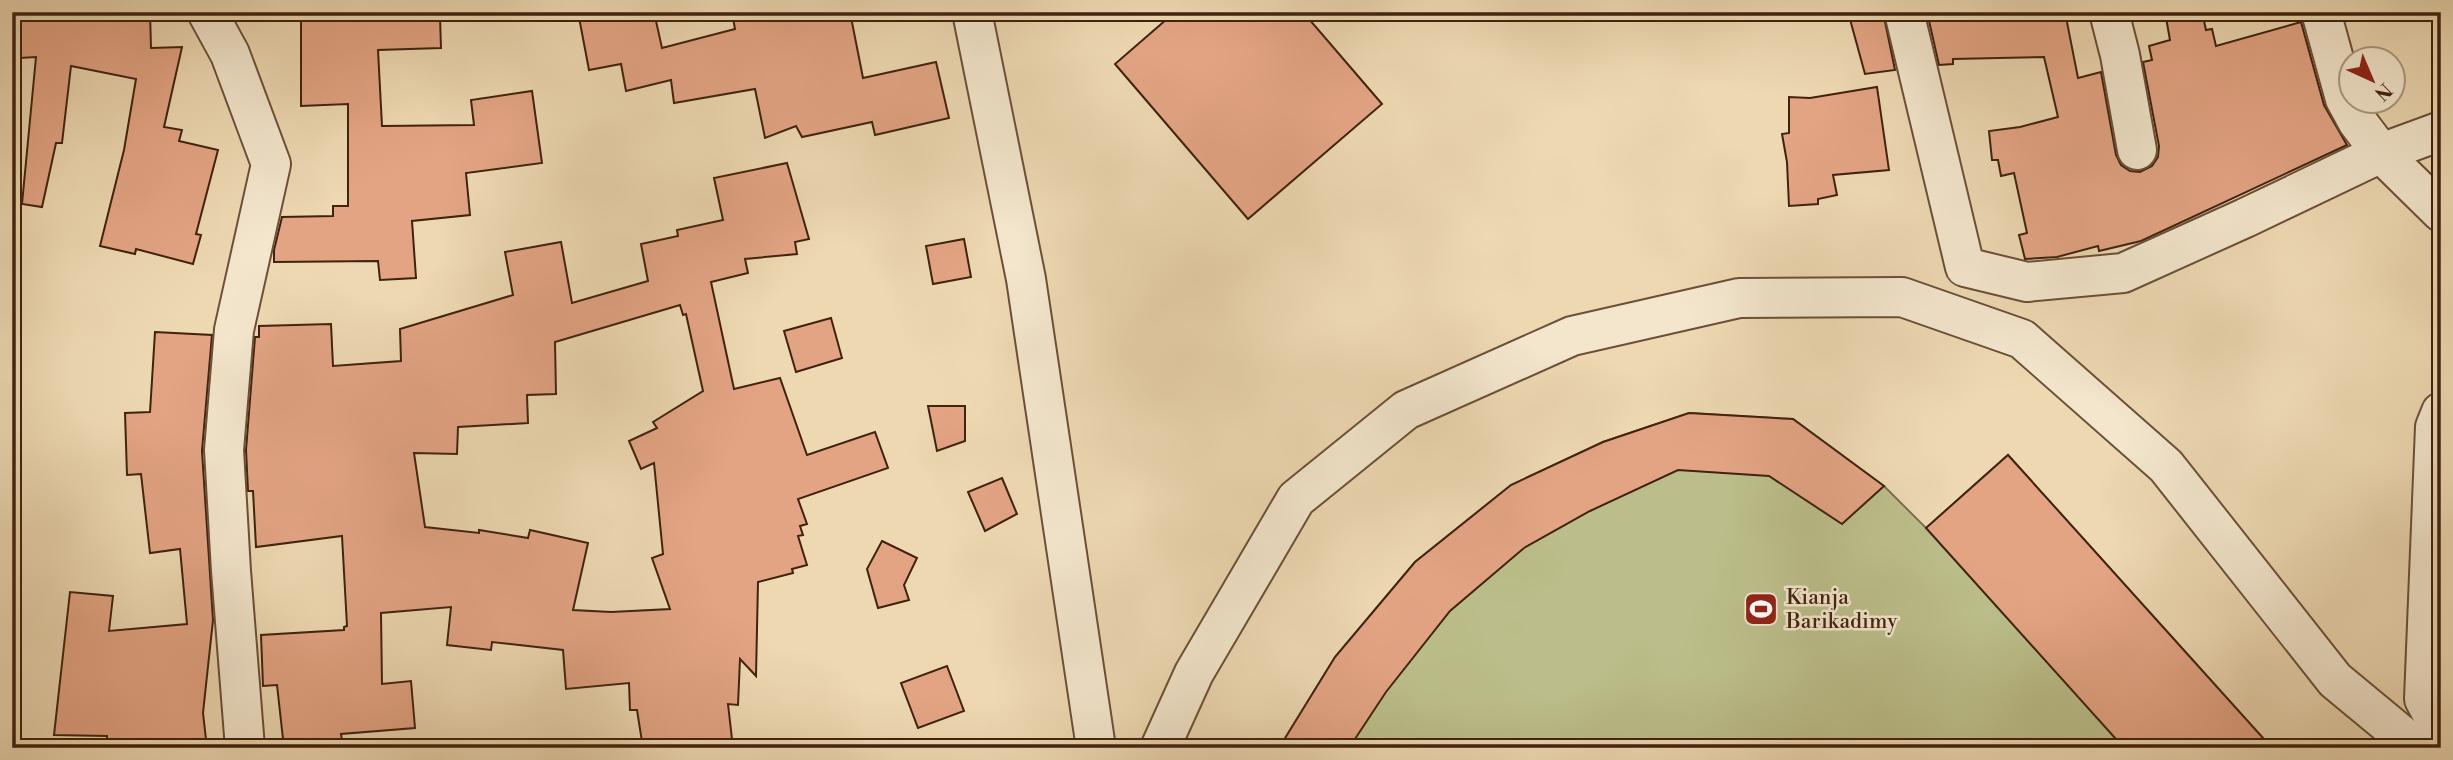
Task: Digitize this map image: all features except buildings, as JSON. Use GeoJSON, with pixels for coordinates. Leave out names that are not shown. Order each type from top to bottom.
{"type":"FeatureCollection","features":[{"type":"Feature","properties":{"kind":"street"},"geometry":{"type":"LineString","coordinates":[[207,12],[230,54],[271,164],[234,330],[224,450],[230,571],[245,748]]}},
{"type":"Feature","properties":{"kind":"street"},"geometry":{"type":"LineString","coordinates":[[972,12],[1026,279],[1096,748]]}},
{"type":"Feature","properties":{"kind":"street"},"geometry":{"type":"LineString","coordinates":[[1904,12],[1965,267]]}},
{"type":"Feature","properties":{"kind":"street"},"geometry":{"type":"LineString","coordinates":[[2109,12],[2120,55],[2137,150]]}},
{"type":"Feature","properties":{"kind":"street"},"geometry":{"type":"LineString","coordinates":[[2320,12],[2345,99],[2357,121],[2381,153],[2441,212]]}},
{"type":"Feature","properties":{"kind":"street"},"geometry":{"type":"LineString","coordinates":[[1902,297],[1965,267],[2027,282],[2123,273],[2381,153],[2441,131]]}},
{"type":"Feature","properties":{"kind":"street"},"geometry":{"type":"LineString","coordinates":[[1160,748],[1194,673],[1296,499],[1406,410],[1572,336],[1739,298],[1902,297],[2022,339],[2166,466],[2335,680],[2417,748]]}},
{"type":"Feature","properties":{"kind":"street"},"geometry":{"type":"LineString","coordinates":[[2441,412],[2435,427],[2424,699],[2441,731]]}},
{"type":"Feature","properties":{"kind":"green space","name":"Kianja Barikadimy"},"geometry":{"type":"Polygon","coordinates":[[[1689,413],[1793,419],[1884,486],[1926,528],[2008,455],[2272,748],[1279,748],[1335,657],[1415,562],[1511,485],[1603,442],[1689,413]]]}},
{"type":"Feature","properties":{"kind":"place","name":"Kianja Barikadimy"},"geometry":{"type":"Point","coordinates":[1761,609]}}]}
